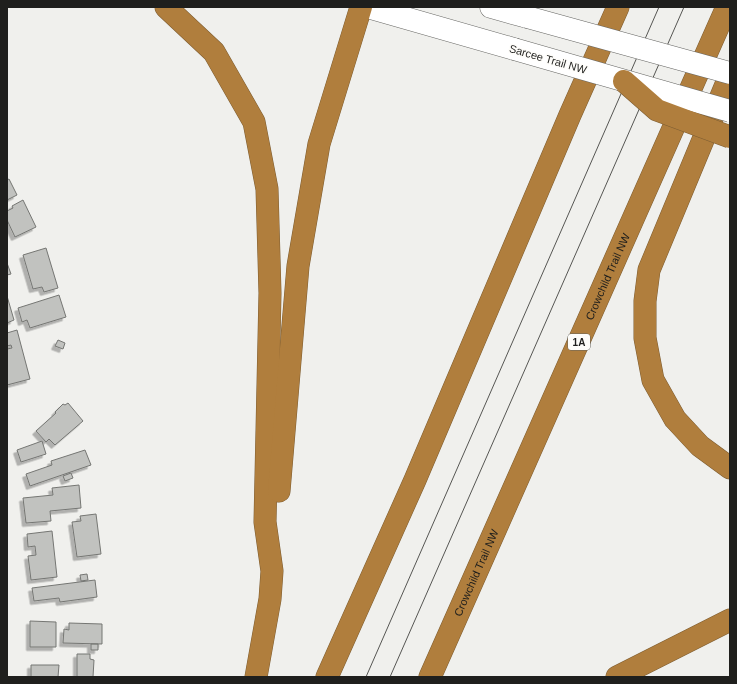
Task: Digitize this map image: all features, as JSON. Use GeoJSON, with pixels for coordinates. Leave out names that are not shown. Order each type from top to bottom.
{"type":"FeatureCollection","features":[{"type":"Feature","properties":{"kind":"highway"},"geometry":{"type":"LineString","coordinates":[[166,7],[214,52],[254,122],[267,189],[270,293],[264,522],[272,571]]}},
{"type":"Feature","properties":{"kind":"highway"},"geometry":{"type":"LineString","coordinates":[[256,677],[270,599],[298,266],[319,144],[361,7]]}},
{"type":"Feature","properties":{"kind":"highway"},"geometry":{"type":"LineString","coordinates":[[327,677],[415,480],[570,115],[618,7]]}},
{"type":"Feature","properties":{"kind":"highway","name":"Crowchild Trail NW"},"geometry":{"type":"LineString","coordinates":[[430,677],[727,7]]}},
{"type":"Feature","properties":{"kind":"highway"},"geometry":{"type":"LineString","coordinates":[[730,74],[649,270],[645,301],[645,338],[653,380],[675,419],[700,446],[730,468]]}},
{"type":"Feature","properties":{"kind":"highway"},"geometry":{"type":"LineString","coordinates":[[624,81],[657,110],[730,137]]}},
{"type":"Feature","properties":{"kind":"highway"},"geometry":{"type":"LineString","coordinates":[[617,677],[730,620]]}},
{"type":"Feature","properties":{"kind":"main road","name":"Sarcee Trail NW"},"geometry":{"type":"LineString","coordinates":[[367,7],[730,111]]}},
{"type":"Feature","properties":{"kind":"main road"},"geometry":{"type":"LineString","coordinates":[[491,7],[730,74]]}},
{"type":"Feature","properties":{"kind":"building"},"geometry":{"type":"Polygon","coordinates":[[[9,179],[17,195],[7,200],[7,180],[9,179]]]}},
{"type":"Feature","properties":{"kind":"building"},"geometry":{"type":"Polygon","coordinates":[[[23,200],[36,227],[15,237],[7,220],[7,211],[13,208],[12,206],[23,200]]]}},
{"type":"Feature","properties":{"kind":"building"},"geometry":{"type":"Polygon","coordinates":[[[46,248],[58,288],[44,292],[42,287],[33,289],[23,255],[46,248]]]}},
{"type":"Feature","properties":{"kind":"building"},"geometry":{"type":"Polygon","coordinates":[[[7,263],[11,274],[7,275],[7,263]]]}},
{"type":"Feature","properties":{"kind":"building"},"geometry":{"type":"Polygon","coordinates":[[[59,295],[66,317],[30,328],[27,320],[22,322],[18,308],[59,295]]]}},
{"type":"Feature","properties":{"kind":"building"},"geometry":{"type":"Polygon","coordinates":[[[7,296],[14,320],[7,323],[7,296]]]}},
{"type":"Feature","properties":{"kind":"building"},"geometry":{"type":"Polygon","coordinates":[[[17,330],[30,379],[7,385],[7,349],[12,348],[11,345],[7,346],[7,333],[17,330]]]}},
{"type":"Feature","properties":{"kind":"building"},"geometry":{"type":"Polygon","coordinates":[[[58,340],[65,343],[63,349],[55,346],[58,340]]]}},
{"type":"Feature","properties":{"kind":"building"},"geometry":{"type":"Polygon","coordinates":[[[68,403],[83,421],[55,445],[49,439],[46,442],[36,431],[56,413],[55,412],[63,404],[65,405],[68,403]]]}},
{"type":"Feature","properties":{"kind":"building"},"geometry":{"type":"Polygon","coordinates":[[[42,441],[46,454],[21,462],[17,450],[42,441]]]}},
{"type":"Feature","properties":{"kind":"building"},"geometry":{"type":"Polygon","coordinates":[[[85,450],[91,465],[30,486],[26,474],[52,465],[51,461],[85,450]]]}},
{"type":"Feature","properties":{"kind":"building"},"geometry":{"type":"Polygon","coordinates":[[[71,473],[73,478],[65,481],[63,476],[71,473]]]}},
{"type":"Feature","properties":{"kind":"building"},"geometry":{"type":"Polygon","coordinates":[[[79,485],[81,508],[50,511],[51,521],[26,523],[23,498],[53,495],[52,488],[79,485]]]}},
{"type":"Feature","properties":{"kind":"building"},"geometry":{"type":"Polygon","coordinates":[[[96,514],[101,554],[77,557],[72,522],[81,521],[80,516],[96,514]]]}},
{"type":"Feature","properties":{"kind":"building"},"geometry":{"type":"Polygon","coordinates":[[[52,531],[57,577],[31,580],[28,556],[36,555],[35,546],[28,547],[27,534],[52,531]]]}},
{"type":"Feature","properties":{"kind":"building"},"geometry":{"type":"Polygon","coordinates":[[[87,574],[88,580],[81,581],[80,575],[87,574]]]}},
{"type":"Feature","properties":{"kind":"building"},"geometry":{"type":"Polygon","coordinates":[[[95,580],[97,597],[60,602],[59,598],[34,601],[32,588],[95,580]]]}},
{"type":"Feature","properties":{"kind":"building"},"geometry":{"type":"Polygon","coordinates":[[[30,621],[56,622],[56,647],[30,647],[30,621]]]}},
{"type":"Feature","properties":{"kind":"building"},"geometry":{"type":"Polygon","coordinates":[[[69,623],[102,624],[102,644],[63,643],[64,629],[69,630],[69,623]]]}},
{"type":"Feature","properties":{"kind":"building"},"geometry":{"type":"Polygon","coordinates":[[[91,644],[98,644],[98,650],[91,650],[91,644]]]}},
{"type":"Feature","properties":{"kind":"building"},"geometry":{"type":"Polygon","coordinates":[[[77,654],[90,654],[90,659],[94,660],[93,677],[77,677],[77,654]]]}},
{"type":"Feature","properties":{"kind":"building"},"geometry":{"type":"Polygon","coordinates":[[[31,665],[59,665],[58,677],[31,677],[31,665]]]}},
{"type":"Feature","properties":{"kind":"tram line"},"geometry":{"type":"LineString","coordinates":[[366,677],[659,7]]}},
{"type":"Feature","properties":{"kind":"tram line"},"geometry":{"type":"LineString","coordinates":[[390,677],[684,7]]}}]}
